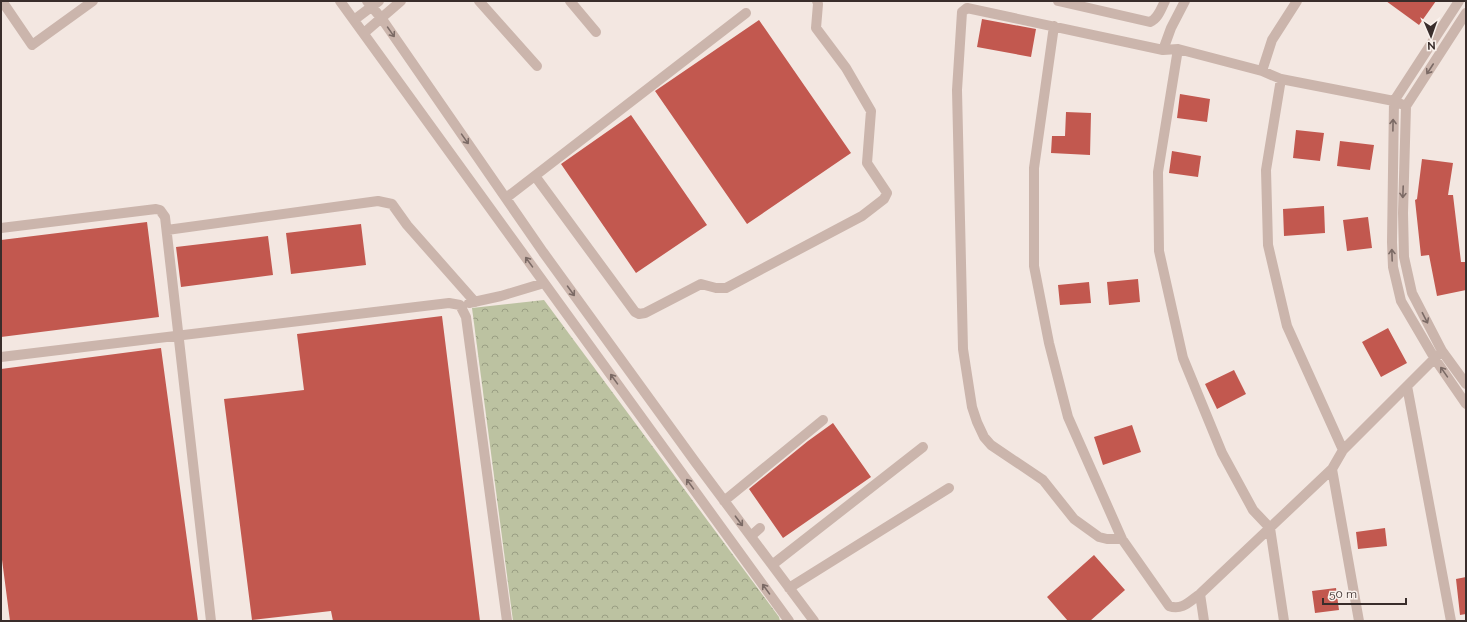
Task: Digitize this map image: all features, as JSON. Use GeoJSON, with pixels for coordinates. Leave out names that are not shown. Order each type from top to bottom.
{"type":"FeatureCollection","features":[{"type":"Feature","properties":{"kind":"street"},"geometry":{"type":"LineString","coordinates":[[2,1],[32,45],[94,1]]}},
{"type":"Feature","properties":{"kind":"street"},"geometry":{"type":"LineString","coordinates":[[340,1],[789,621]]}},
{"type":"Feature","properties":{"kind":"street"},"geometry":{"type":"LineString","coordinates":[[364,34],[401,1]]}},
{"type":"Feature","properties":{"kind":"street"},"geometry":{"type":"LineString","coordinates":[[479,1],[537,66]]}},
{"type":"Feature","properties":{"kind":"street"},"geometry":{"type":"LineString","coordinates":[[570,1],[596,32]]}},
{"type":"Feature","properties":{"kind":"street"},"geometry":{"type":"LineString","coordinates":[[535,176],[635,312],[639,314],[645,314],[701,284],[716,288],[726,288],[862,216],[884,199],[887,193],[867,163],[870,111],[846,68],[816,28],[817,1]]}},
{"type":"Feature","properties":{"kind":"street"},"geometry":{"type":"LineString","coordinates":[[1058,1],[1150,22],[1154,21],[1158,16],[1165,1]]}},
{"type":"Feature","properties":{"kind":"street"},"geometry":{"type":"LineString","coordinates":[[1164,50],[1171,28],[1185,1]]}},
{"type":"Feature","properties":{"kind":"street"},"geometry":{"type":"LineString","coordinates":[[1262,71],[1272,40],[1297,1]]}},
{"type":"Feature","properties":{"kind":"street"},"geometry":{"type":"LineString","coordinates":[[1459,1],[1394,101],[1392,242],[1393,267],[1401,301],[1435,359],[1466,404]]}},
{"type":"Feature","properties":{"kind":"street"},"geometry":{"type":"LineString","coordinates":[[354,20],[373,3],[543,252],[664,420],[814,621]]}},
{"type":"Feature","properties":{"kind":"street"},"geometry":{"type":"LineString","coordinates":[[1122,539],[1107,539],[1099,537],[1074,519],[1043,480],[991,444],[984,437],[972,407],[963,349],[957,90],[962,12],[967,8],[1164,50],[1178,49],[1262,71],[1281,79],[1394,101],[1406,106]]}},
{"type":"Feature","properties":{"kind":"street"},"geometry":{"type":"LineString","coordinates":[[1466,12],[1406,106],[1403,213],[1404,257],[1412,293],[1442,351],[1466,384]]}},
{"type":"Feature","properties":{"kind":"street"},"geometry":{"type":"LineString","coordinates":[[506,198],[746,13]]}},
{"type":"Feature","properties":{"kind":"street"},"geometry":{"type":"LineString","coordinates":[[1054,26],[1034,168],[1034,266],[1049,343],[1068,417],[1122,539],[1169,606],[1180,608],[1200,594],[1332,469],[1343,450],[1442,351]]}},
{"type":"Feature","properties":{"kind":"street"},"geometry":{"type":"LineString","coordinates":[[1178,49],[1158,172],[1159,251],[1183,358],[1219,446],[1253,510],[1270,528],[1284,621]]}},
{"type":"Feature","properties":{"kind":"street"},"geometry":{"type":"LineString","coordinates":[[1281,79],[1266,170],[1268,245],[1287,326],[1343,450]]}},
{"type":"Feature","properties":{"kind":"street"},"geometry":{"type":"LineString","coordinates":[[167,230],[378,201],[392,204],[407,225],[475,302]]}},
{"type":"Feature","properties":{"kind":"street"},"geometry":{"type":"LineString","coordinates":[[1,228],[156,209],[160,210],[165,217],[211,621]]}},
{"type":"Feature","properties":{"kind":"street"},"geometry":{"type":"LineString","coordinates":[[1,357],[449,303],[460,305],[501,296],[544,283]]}},
{"type":"Feature","properties":{"kind":"street"},"geometry":{"type":"LineString","coordinates":[[460,305],[466,317],[507,621]]}},
{"type":"Feature","properties":{"kind":"street"},"geometry":{"type":"LineString","coordinates":[[1407,386],[1451,621]]}},
{"type":"Feature","properties":{"kind":"street"},"geometry":{"type":"LineString","coordinates":[[651,430],[664,420]]}},
{"type":"Feature","properties":{"kind":"street"},"geometry":{"type":"LineString","coordinates":[[724,501],[823,420]]}},
{"type":"Feature","properties":{"kind":"street"},"geometry":{"type":"LineString","coordinates":[[772,565],[923,447]]}},
{"type":"Feature","properties":{"kind":"street"},"geometry":{"type":"LineString","coordinates":[[1332,469],[1359,621]]}},
{"type":"Feature","properties":{"kind":"street"},"geometry":{"type":"LineString","coordinates":[[789,588],[949,488]]}},
{"type":"Feature","properties":{"kind":"street"},"geometry":{"type":"LineString","coordinates":[[750,536],[760,528]]}},
{"type":"Feature","properties":{"kind":"street"},"geometry":{"type":"LineString","coordinates":[[1200,594],[1204,621]]}},
{"type":"Feature","properties":{"kind":"green space"},"geometry":{"type":"Polygon","coordinates":[[[544,300],[779,617],[780,621],[513,621],[472,308],[544,300]]]}},
{"type":"Feature","properties":{"kind":"building"},"geometry":{"type":"Polygon","coordinates":[[[1386,1],[1436,1],[1419,25],[1386,1]]]}},
{"type":"Feature","properties":{"kind":"building"},"geometry":{"type":"Polygon","coordinates":[[[982,19],[1036,29],[1031,57],[977,47],[982,19]]]}},
{"type":"Feature","properties":{"kind":"building"},"geometry":{"type":"Polygon","coordinates":[[[759,20],[851,153],[747,224],[655,91],[759,20]]]}},
{"type":"Feature","properties":{"kind":"building"},"geometry":{"type":"Polygon","coordinates":[[[1180,94],[1210,99],[1207,122],[1177,118],[1180,94]]]}},
{"type":"Feature","properties":{"kind":"building"},"geometry":{"type":"Polygon","coordinates":[[[1066,112],[1091,113],[1090,155],[1051,153],[1052,136],[1065,136],[1066,112]]]}},
{"type":"Feature","properties":{"kind":"building"},"geometry":{"type":"Polygon","coordinates":[[[631,115],[707,225],[636,273],[561,164],[631,115]]]}},
{"type":"Feature","properties":{"kind":"building"},"geometry":{"type":"Polygon","coordinates":[[[1296,130],[1324,133],[1320,161],[1293,158],[1296,130]]]}},
{"type":"Feature","properties":{"kind":"building"},"geometry":{"type":"Polygon","coordinates":[[[1340,141],[1374,145],[1370,170],[1337,166],[1340,141]]]}},
{"type":"Feature","properties":{"kind":"building"},"geometry":{"type":"Polygon","coordinates":[[[1172,151],[1201,156],[1198,177],[1169,173],[1172,151]]]}},
{"type":"Feature","properties":{"kind":"building"},"geometry":{"type":"Polygon","coordinates":[[[1422,159],[1453,163],[1448,195],[1453,195],[1461,262],[1466,262],[1466,290],[1437,296],[1429,255],[1421,256],[1415,200],[1417,199],[1422,159]]]}},
{"type":"Feature","properties":{"kind":"building"},"geometry":{"type":"Polygon","coordinates":[[[1324,206],[1325,233],[1284,236],[1283,209],[1324,206]]]}},
{"type":"Feature","properties":{"kind":"building"},"geometry":{"type":"Polygon","coordinates":[[[1368,217],[1372,248],[1347,251],[1343,220],[1368,217]]]}},
{"type":"Feature","properties":{"kind":"building"},"geometry":{"type":"Polygon","coordinates":[[[147,222],[159,317],[1,337],[1,240],[147,222]]]}},
{"type":"Feature","properties":{"kind":"building"},"geometry":{"type":"Polygon","coordinates":[[[361,224],[366,265],[291,274],[286,233],[361,224]]]}},
{"type":"Feature","properties":{"kind":"building"},"geometry":{"type":"Polygon","coordinates":[[[268,236],[273,275],[181,287],[176,247],[268,236]]]}},
{"type":"Feature","properties":{"kind":"building"},"geometry":{"type":"Polygon","coordinates":[[[1138,279],[1140,302],[1109,305],[1107,282],[1138,279]]]}},
{"type":"Feature","properties":{"kind":"building"},"geometry":{"type":"Polygon","coordinates":[[[1089,282],[1091,303],[1060,305],[1058,285],[1089,282]]]}},
{"type":"Feature","properties":{"kind":"building"},"geometry":{"type":"Polygon","coordinates":[[[442,316],[480,621],[333,621],[331,611],[252,620],[224,399],[304,390],[297,334],[442,316]]]}},
{"type":"Feature","properties":{"kind":"building"},"geometry":{"type":"Polygon","coordinates":[[[1388,328],[1407,363],[1381,377],[1362,342],[1388,328]]]}},
{"type":"Feature","properties":{"kind":"building"},"geometry":{"type":"Polygon","coordinates":[[[161,348],[198,621],[10,621],[1,552],[1,369],[161,348]]]}},
{"type":"Feature","properties":{"kind":"building"},"geometry":{"type":"Polygon","coordinates":[[[1234,370],[1246,394],[1217,409],[1205,384],[1234,370]]]}},
{"type":"Feature","properties":{"kind":"building"},"geometry":{"type":"Polygon","coordinates":[[[833,423],[871,477],[783,538],[749,489],[808,441],[833,423]]]}},
{"type":"Feature","properties":{"kind":"building"},"geometry":{"type":"Polygon","coordinates":[[[1132,425],[1141,452],[1103,465],[1094,437],[1132,425]]]}},
{"type":"Feature","properties":{"kind":"building"},"geometry":{"type":"Polygon","coordinates":[[[1385,528],[1387,546],[1358,549],[1356,532],[1385,528]]]}},
{"type":"Feature","properties":{"kind":"building"},"geometry":{"type":"Polygon","coordinates":[[[1094,555],[1125,590],[1090,621],[1068,621],[1047,597],[1094,555]]]}},
{"type":"Feature","properties":{"kind":"building"},"geometry":{"type":"Polygon","coordinates":[[[1466,577],[1466,614],[1460,615],[1456,579],[1466,577]]]}},
{"type":"Feature","properties":{"kind":"building"},"geometry":{"type":"Polygon","coordinates":[[[1336,588],[1339,610],[1315,613],[1312,591],[1336,588]]]}}]}
